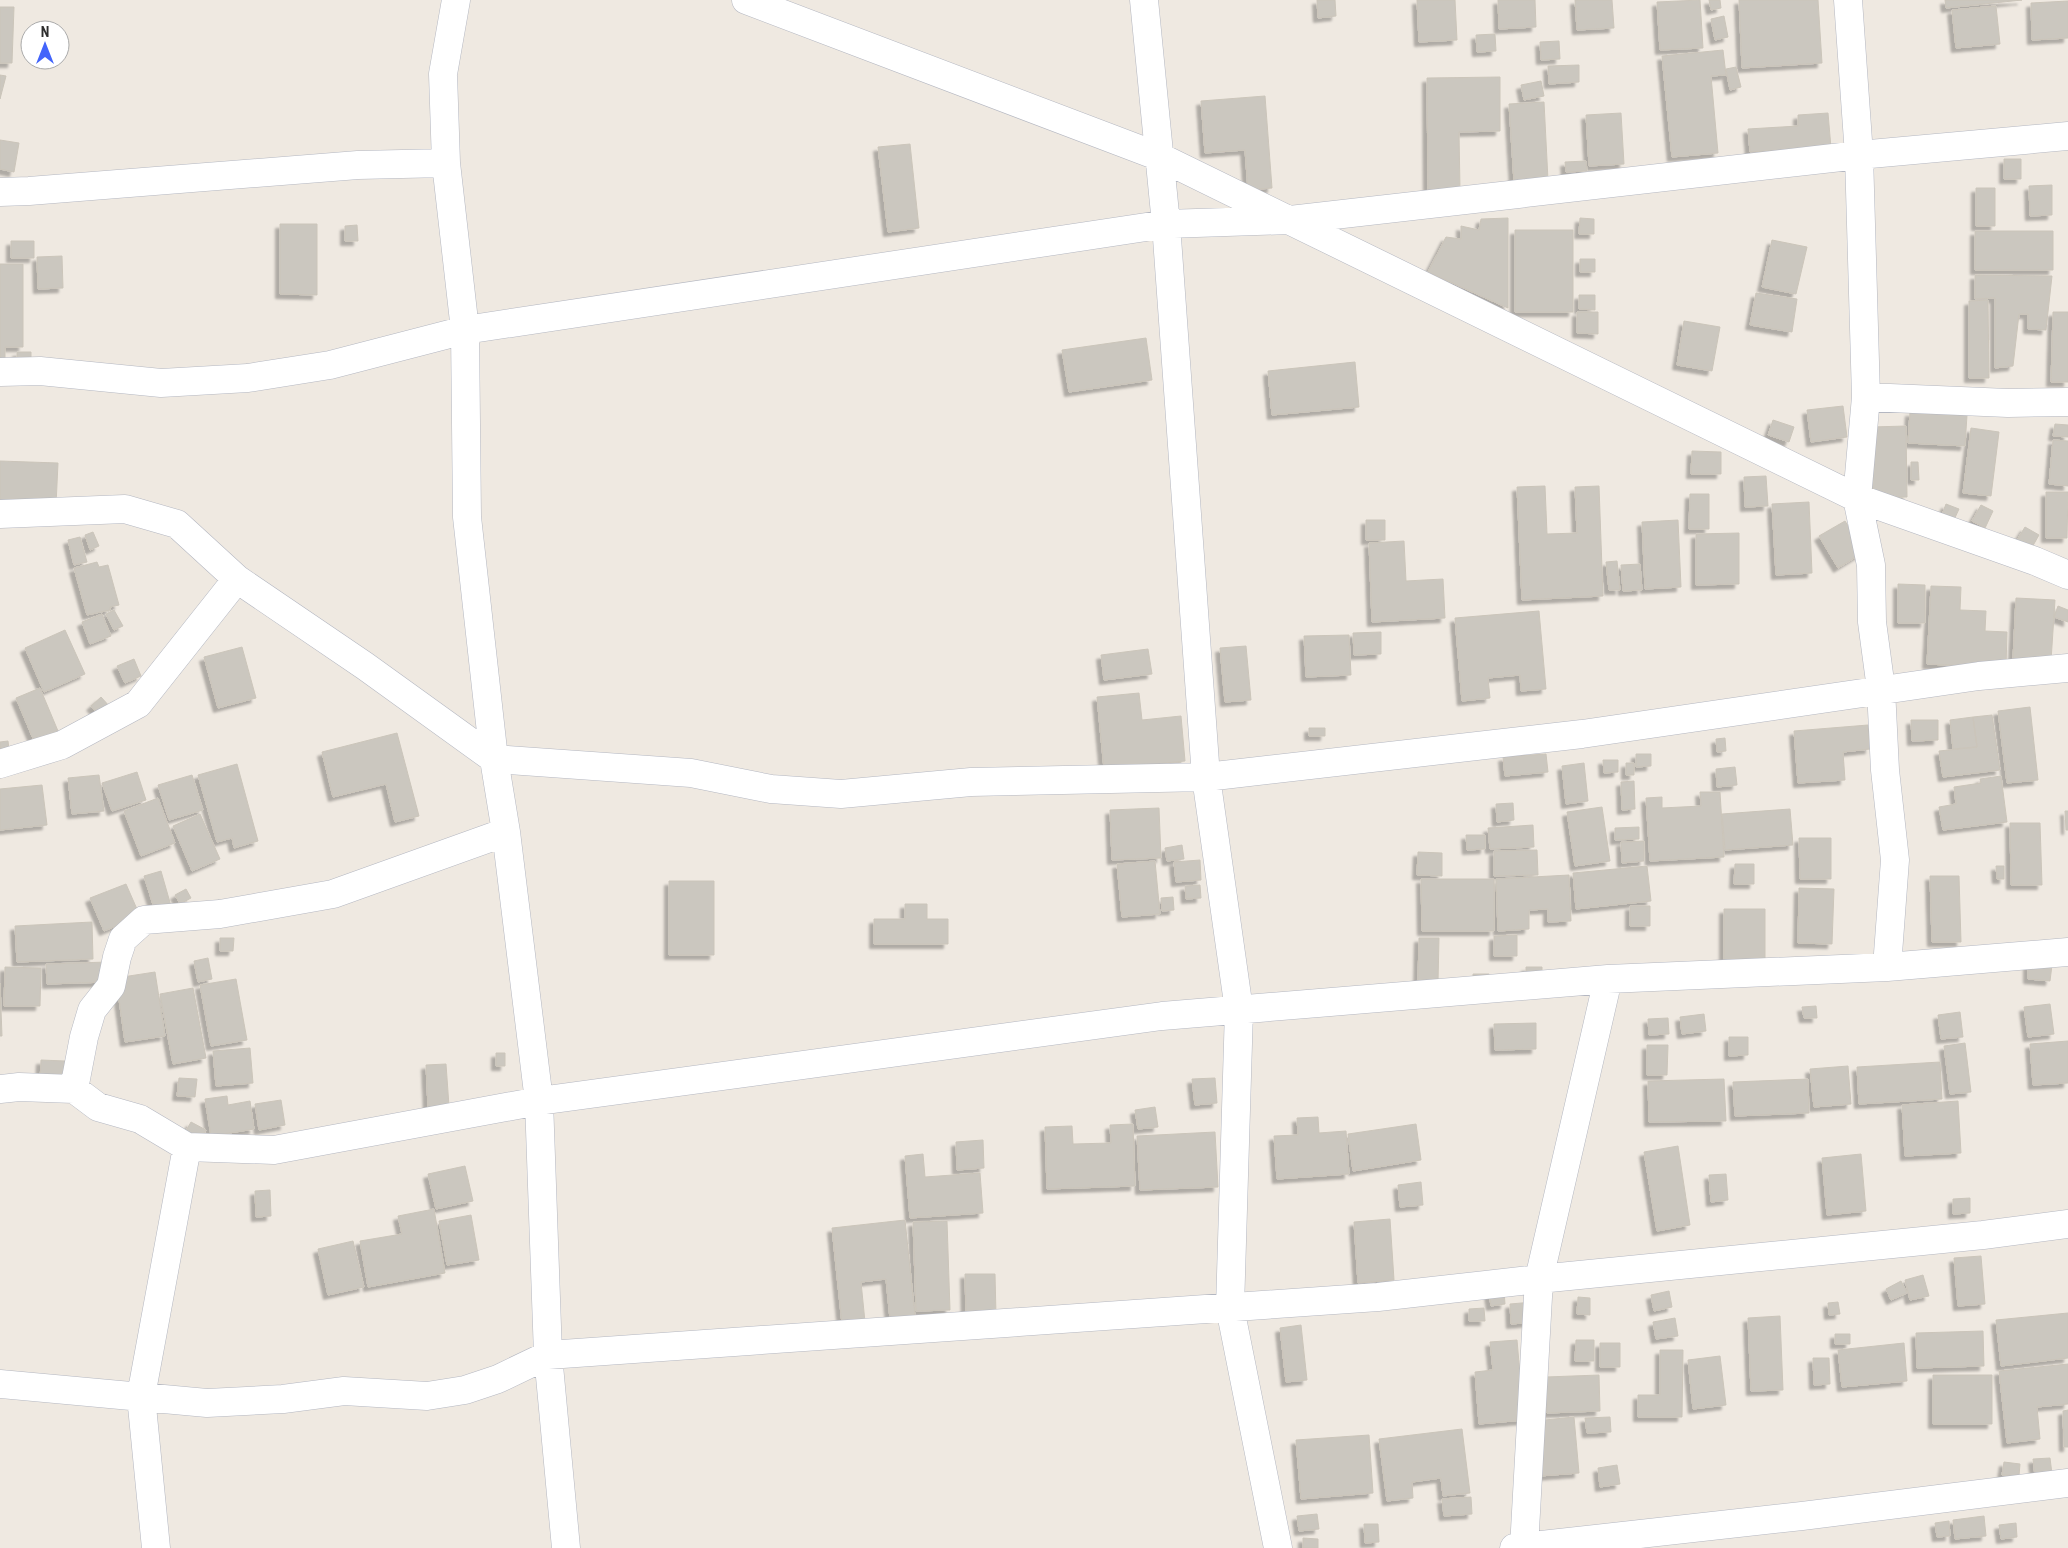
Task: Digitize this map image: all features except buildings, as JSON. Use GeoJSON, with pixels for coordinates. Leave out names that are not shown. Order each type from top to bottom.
{"type":"FeatureCollection","features":[{"type":"Feature","properties":{"kind":"street"},"geometry":{"type":"LineString","coordinates":[[456,0],[443,74],[446,163],[465,330],[467,517],[494,759],[506,832],[539,1101],[548,1355],[566,1548]]}},
{"type":"Feature","properties":{"kind":"street"},"geometry":{"type":"LineString","coordinates":[[746,0],[1160,157],[1858,498],[2036,561],[2068,575]]}},
{"type":"Feature","properties":{"kind":"street"},"geometry":{"type":"LineString","coordinates":[[1144,0],[1166,224],[1206,777],[1238,1010],[1230,1308],[1278,1548]]}},
{"type":"Feature","properties":{"kind":"street"},"geometry":{"type":"LineString","coordinates":[[1848,0],[1859,154],[1866,397],[1858,498],[1871,566],[1872,622],[1882,689],[1885,770],[1895,860],[1888,967]]}},
{"type":"Feature","properties":{"kind":"street"},"geometry":{"type":"LineString","coordinates":[[0,372],[40,371],[161,383],[248,378],[330,365],[465,330],[1166,224],[1290,220],[1859,154],[2068,136]]}},
{"type":"Feature","properties":{"kind":"street"},"geometry":{"type":"LineString","coordinates":[[0,192],[358,165],[446,163]]}},
{"type":"Feature","properties":{"kind":"street"},"geometry":{"type":"LineString","coordinates":[[1866,397],[2008,404],[2068,402]]}},
{"type":"Feature","properties":{"kind":"street"},"geometry":{"type":"LineString","coordinates":[[0,514],[125,510],[177,524],[237,579],[366,666],[494,759],[692,773],[770,789],[841,794],[971,782],[1206,777],[1582,734],[1882,689],[1979,676],[2068,668]]}},
{"type":"Feature","properties":{"kind":"street"},"geometry":{"type":"LineString","coordinates":[[0,764],[62,745],[138,704],[237,579]]}},
{"type":"Feature","properties":{"kind":"street"},"geometry":{"type":"LineString","coordinates":[[74,1089],[84,1037],[92,1010],[111,986],[117,957],[123,940],[144,920],[220,914],[332,894],[506,832]]}},
{"type":"Feature","properties":{"kind":"street"},"geometry":{"type":"LineString","coordinates":[[0,1089],[18,1087],[74,1089],[98,1108],[140,1119],[187,1147],[274,1150],[539,1101],[1152,1018],[1608,979],[1888,967],[2068,952]]}},
{"type":"Feature","properties":{"kind":"street"},"geometry":{"type":"LineString","coordinates":[[1608,979],[1539,1279],[1520,1548],[2068,1483]]}},
{"type":"Feature","properties":{"kind":"street"},"geometry":{"type":"LineString","coordinates":[[156,1548],[141,1396],[187,1147]]}},
{"type":"Feature","properties":{"kind":"street"},"geometry":{"type":"LineString","coordinates":[[0,1384],[207,1403],[283,1399],[344,1391],[427,1396],[465,1390],[498,1379],[548,1355],[1378,1298],[1539,1279],[1983,1235],[2068,1224]]}}]}
